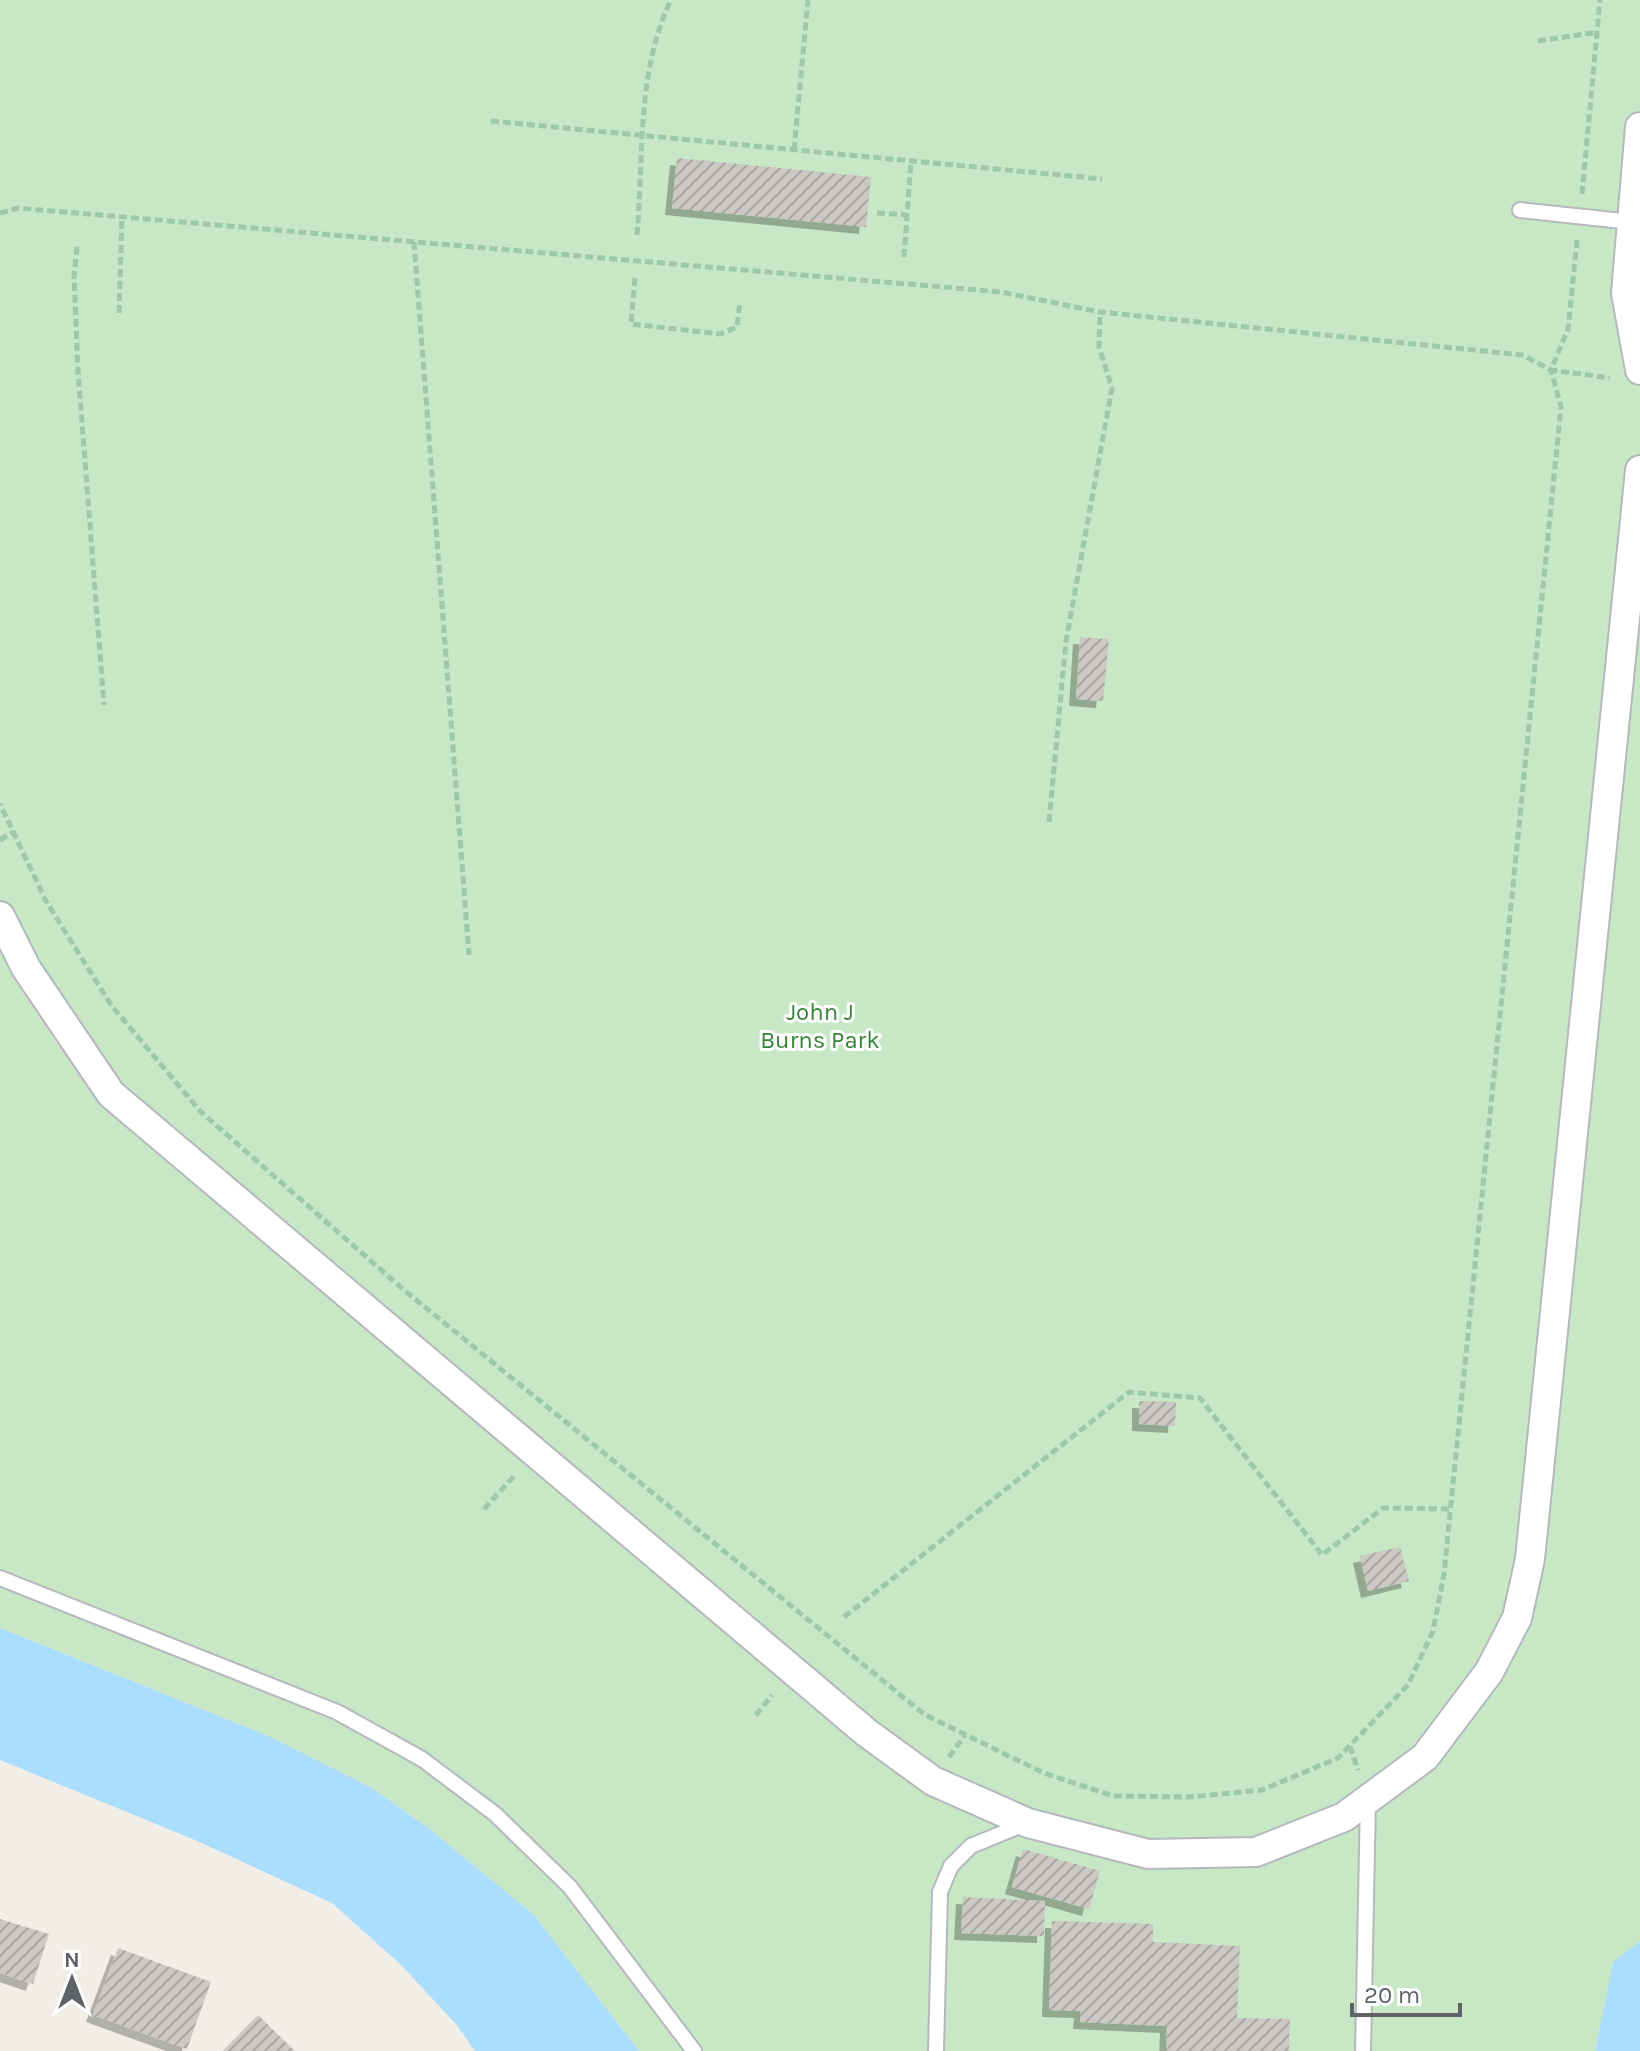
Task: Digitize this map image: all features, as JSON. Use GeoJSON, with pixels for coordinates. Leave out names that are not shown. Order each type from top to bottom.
{"type":"FeatureCollection","features":[{"type":"Feature","properties":{"kind":"street"},"geometry":{"type":"LineString","coordinates":[[1628,375],[1626,293],[1640,127]]}},
{"type":"Feature","properties":{"kind":"street"},"geometry":{"type":"LineString","coordinates":[[0,916],[26,968],[111,1094],[867,1733],[933,1781],[1028,1823],[1148,1854],[1256,1852],[1344,1817],[1425,1757],[1489,1672],[1517,1618],[1530,1559],[1640,470]]}},
{"type":"Feature","properties":{"kind":"lane"},"geometry":{"type":"LineString","coordinates":[[1520,210],[1632,222]]}},
{"type":"Feature","properties":{"kind":"lane"},"geometry":{"type":"LineString","coordinates":[[0,952],[26,968]]}},
{"type":"Feature","properties":{"kind":"lane"},"geometry":{"type":"LineString","coordinates":[[0,1578],[337,1712],[422,1759],[495,1814],[570,1887],[694,2051]]}},
{"type":"Feature","properties":{"kind":"lane"},"geometry":{"type":"LineString","coordinates":[[1363,2051],[1368,1797]]}},
{"type":"Feature","properties":{"kind":"lane"},"geometry":{"type":"LineString","coordinates":[[936,2051],[940,1892],[951,1866],[971,1846],[1028,1823]]}},
{"type":"Feature","properties":{"kind":"path"},"geometry":{"type":"LineString","coordinates":[[637,235],[654,41],[671,0]]}},
{"type":"Feature","properties":{"kind":"path"},"geometry":{"type":"LineString","coordinates":[[794,150],[808,0]]}},
{"type":"Feature","properties":{"kind":"path"},"geometry":{"type":"LineString","coordinates":[[0,804],[46,901],[111,1005],[200,1111],[404,1290],[925,1715],[1031,1767],[1113,1796],[1189,1797],[1262,1790],[1338,1758],[1408,1685],[1433,1631],[1451,1509],[1561,407],[1551,370],[1568,329],[1600,0]]}},
{"type":"Feature","properties":{"kind":"path"},"geometry":{"type":"LineString","coordinates":[[1538,41],[1598,32]]}},
{"type":"Feature","properties":{"kind":"path"},"geometry":{"type":"LineString","coordinates":[[491,121],[1102,179]]}},
{"type":"Feature","properties":{"kind":"path"},"geometry":{"type":"LineString","coordinates":[[904,257],[911,161]]}},
{"type":"Feature","properties":{"kind":"path"},"geometry":{"type":"LineString","coordinates":[[0,213],[18,208],[1001,292],[1100,312],[1522,355],[1551,370],[1628,375]]}},
{"type":"Feature","properties":{"kind":"path"},"geometry":{"type":"LineString","coordinates":[[877,213],[907,215]]}},
{"type":"Feature","properties":{"kind":"path"},"geometry":{"type":"LineString","coordinates":[[119,313],[122,217]]}},
{"type":"Feature","properties":{"kind":"path"},"geometry":{"type":"LineString","coordinates":[[414,242],[469,955]]}},
{"type":"Feature","properties":{"kind":"path"},"geometry":{"type":"LineString","coordinates":[[77,247],[74,276],[78,371],[104,705]]}},
{"type":"Feature","properties":{"kind":"path"},"geometry":{"type":"LineString","coordinates":[[635,278],[631,324],[720,334],[737,327],[740,301]]}},
{"type":"Feature","properties":{"kind":"path"},"geometry":{"type":"LineString","coordinates":[[1049,822],[1066,641],[1112,388],[1099,347],[1100,312]]}},
{"type":"Feature","properties":{"kind":"path"},"geometry":{"type":"LineString","coordinates":[[0,840],[14,832]]}},
{"type":"Feature","properties":{"kind":"path"},"geometry":{"type":"LineString","coordinates":[[844,1617],[1129,1392],[1200,1398],[1322,1555],[1383,1508],[1451,1509]]}},
{"type":"Feature","properties":{"kind":"path"},"geometry":{"type":"LineString","coordinates":[[484,1509],[521,1468]]}},
{"type":"Feature","properties":{"kind":"path"},"geometry":{"type":"LineString","coordinates":[[756,1715],[774,1693]]}},
{"type":"Feature","properties":{"kind":"green space","name":"John J Burns Park"},"geometry":{"type":"Polygon","coordinates":[[[0,0],[1640,0],[1640,1941],[1613,1962],[1595,2051],[639,2051],[534,1915],[426,1826],[370,1787],[271,1737],[0,1628],[0,0]]]}},
{"type":"Feature","properties":{"kind":"water"},"geometry":{"type":"Polygon","coordinates":[[[0,1628],[271,1737],[370,1787],[426,1826],[534,1915],[639,2051],[475,2051],[456,2024],[400,1964],[332,1903],[195,1840],[0,1760],[0,1628]]]}},
{"type":"Feature","properties":{"kind":"water"},"geometry":{"type":"Polygon","coordinates":[[[1640,1941],[1640,2051],[1595,2051],[1613,1962],[1640,1941]]]}},
{"type":"Feature","properties":{"kind":"building"},"geometry":{"type":"Polygon","coordinates":[[[677,158],[871,177],[866,227],[672,208],[677,158]]]}},
{"type":"Feature","properties":{"kind":"building"},"geometry":{"type":"Polygon","coordinates":[[[1080,637],[1109,639],[1103,701],[1076,699],[1080,637]]]}},
{"type":"Feature","properties":{"kind":"building"},"geometry":{"type":"Polygon","coordinates":[[[1139,1401],[1176,1402],[1175,1426],[1139,1424],[1139,1401]]]}},
{"type":"Feature","properties":{"kind":"building"},"geometry":{"type":"Polygon","coordinates":[[[1400,1547],[1409,1581],[1368,1591],[1360,1556],[1400,1547]]]}},
{"type":"Feature","properties":{"kind":"building"},"geometry":{"type":"Polygon","coordinates":[[[1023,1849],[1100,1871],[1089,1909],[1012,1887],[1023,1849]]]}},
{"type":"Feature","properties":{"kind":"building"},"geometry":{"type":"Polygon","coordinates":[[[963,1897],[1045,1901],[1044,1936],[961,1933],[963,1897]]]}},
{"type":"Feature","properties":{"kind":"building"},"geometry":{"type":"Polygon","coordinates":[[[0,1919],[49,1934],[33,1984],[0,1973],[0,1919]]]}},
{"type":"Feature","properties":{"kind":"building"},"geometry":{"type":"Polygon","coordinates":[[[1052,1921],[1153,1924],[1153,1942],[1240,1946],[1237,2018],[1290,2019],[1289,2051],[1166,2051],[1167,2026],[1080,2022],[1081,2011],[1049,2010],[1052,1921]]]}},
{"type":"Feature","properties":{"kind":"building"},"geometry":{"type":"Polygon","coordinates":[[[118,1948],[211,1982],[187,2049],[93,2015],[118,1948]]]}},
{"type":"Feature","properties":{"kind":"building"},"geometry":{"type":"Polygon","coordinates":[[[258,2015],[295,2051],[223,2051],[258,2015]]]}}]}
